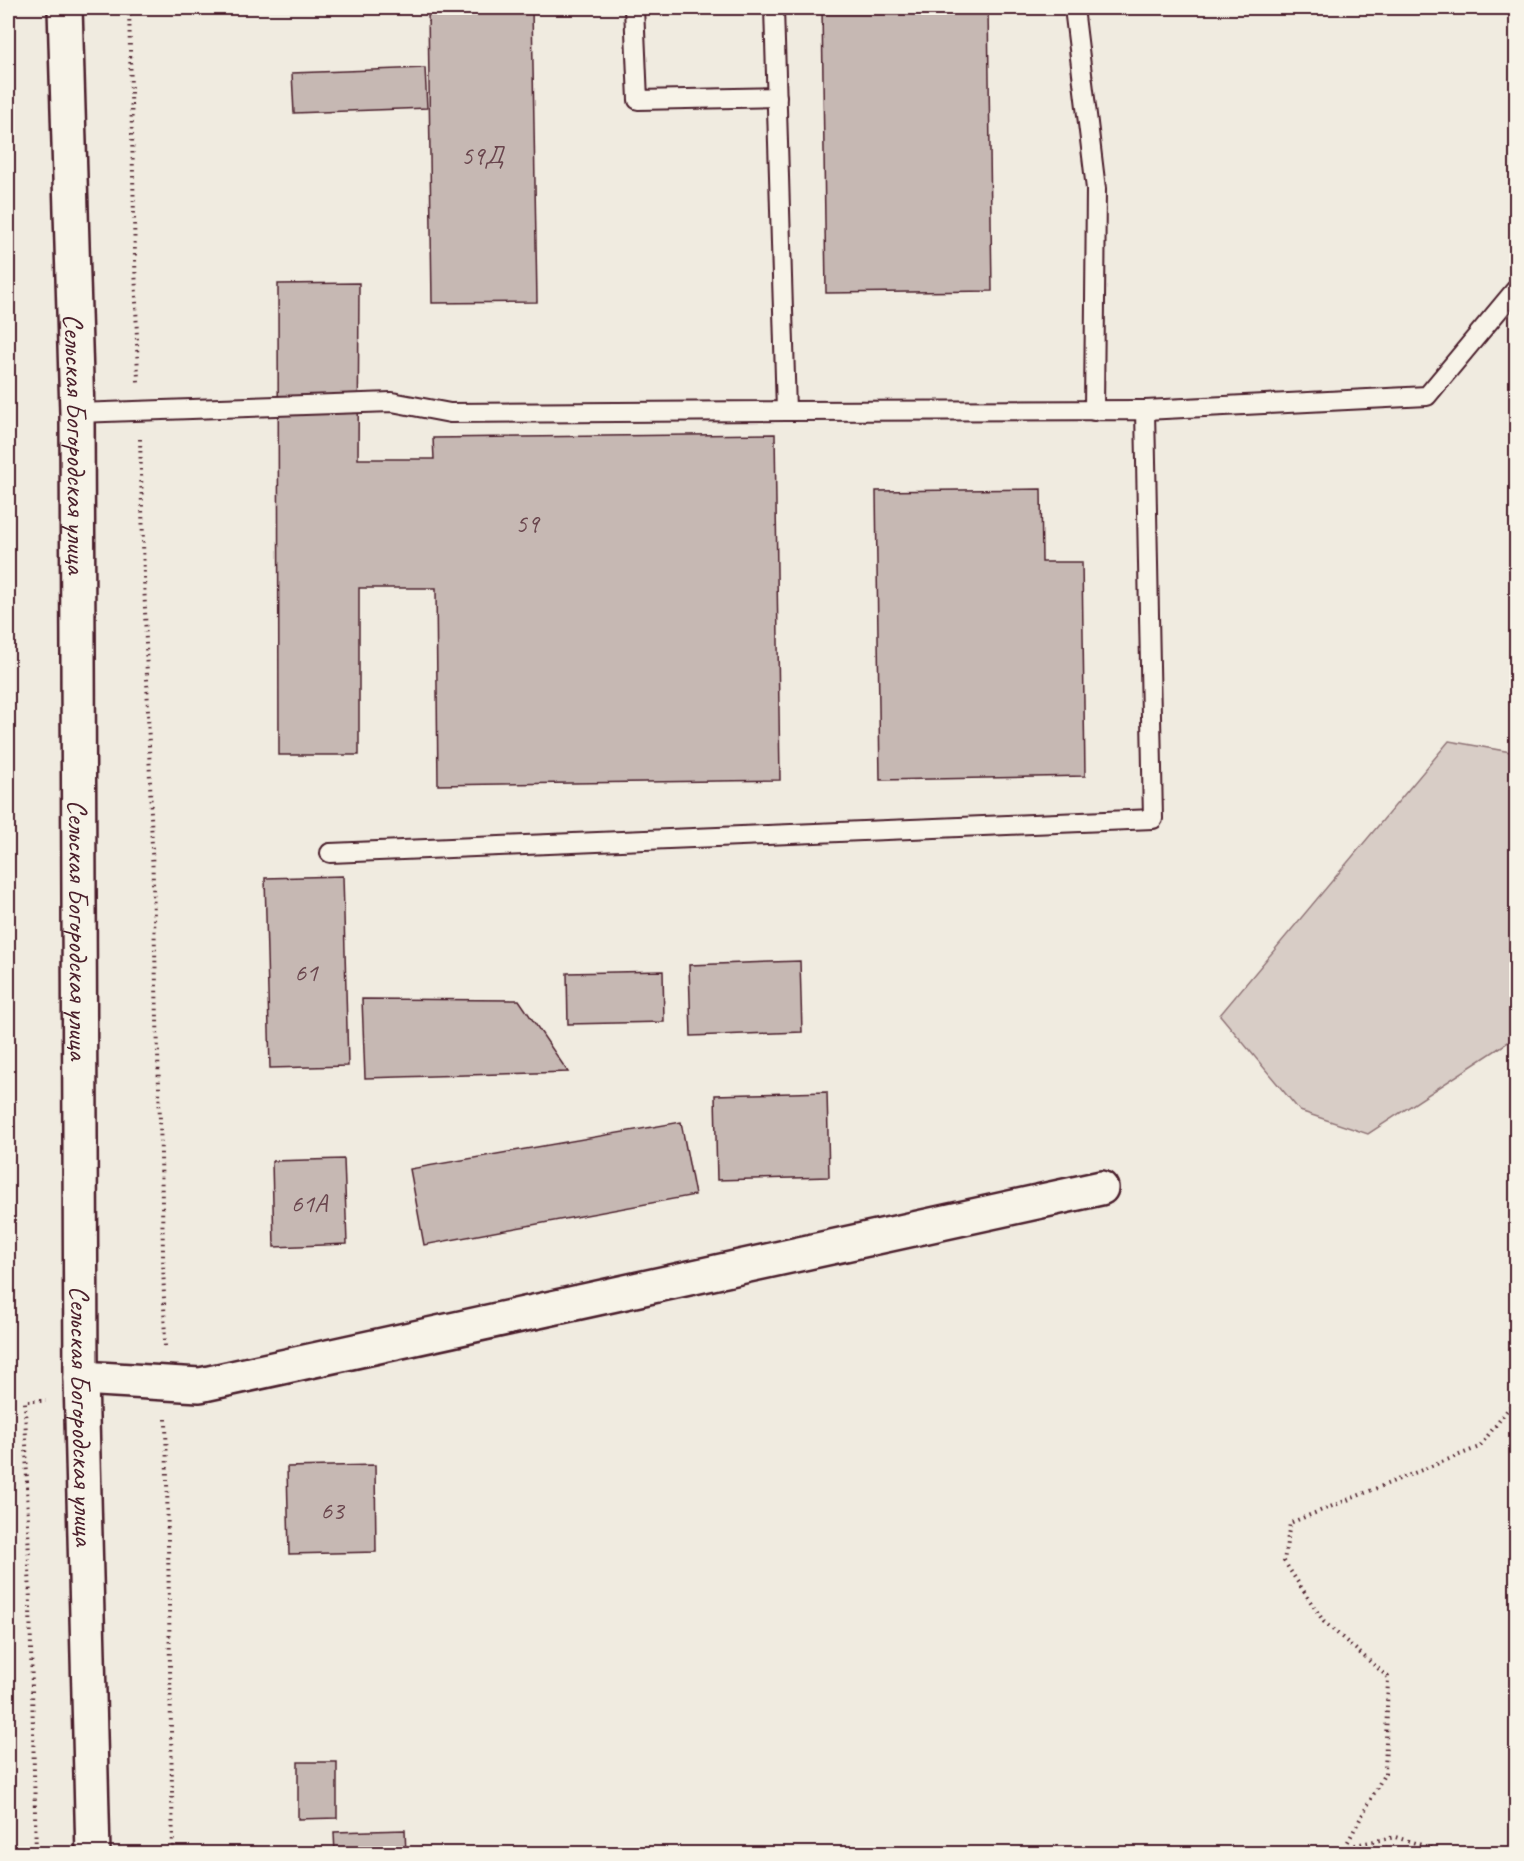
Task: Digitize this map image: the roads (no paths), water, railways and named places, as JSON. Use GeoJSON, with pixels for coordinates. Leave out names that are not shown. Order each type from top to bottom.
{"type":"FeatureCollection","features":[{"type":"Feature","properties":{"kind":"main road","name":"Сельская Богородская улица"},"geometry":{"type":"LineString","coordinates":[[65,8],[77,413],[81,1378],[93,1854]]}},
{"type":"Feature","properties":{"kind":"main road"},"geometry":{"type":"LineString","coordinates":[[81,1378],[200,1385],[1101,1188]]}},
{"type":"Feature","properties":{"kind":"lane"},"geometry":{"type":"LineString","coordinates":[[634,8],[638,100],[777,97]]}},
{"type":"Feature","properties":{"kind":"lane"},"geometry":{"type":"LineString","coordinates":[[774,8],[786,411]]}},
{"type":"Feature","properties":{"kind":"lane"},"geometry":{"type":"LineString","coordinates":[[1074,8],[1096,189],[1094,411]]}},
{"type":"Feature","properties":{"kind":"lane"},"geometry":{"type":"LineString","coordinates":[[77,413],[392,402],[450,413],[1094,411],[1427,396],[1516,289]]}},
{"type":"Feature","properties":{"kind":"lane"},"geometry":{"type":"LineString","coordinates":[[330,854],[1153,819],[1145,410]]}}]}
